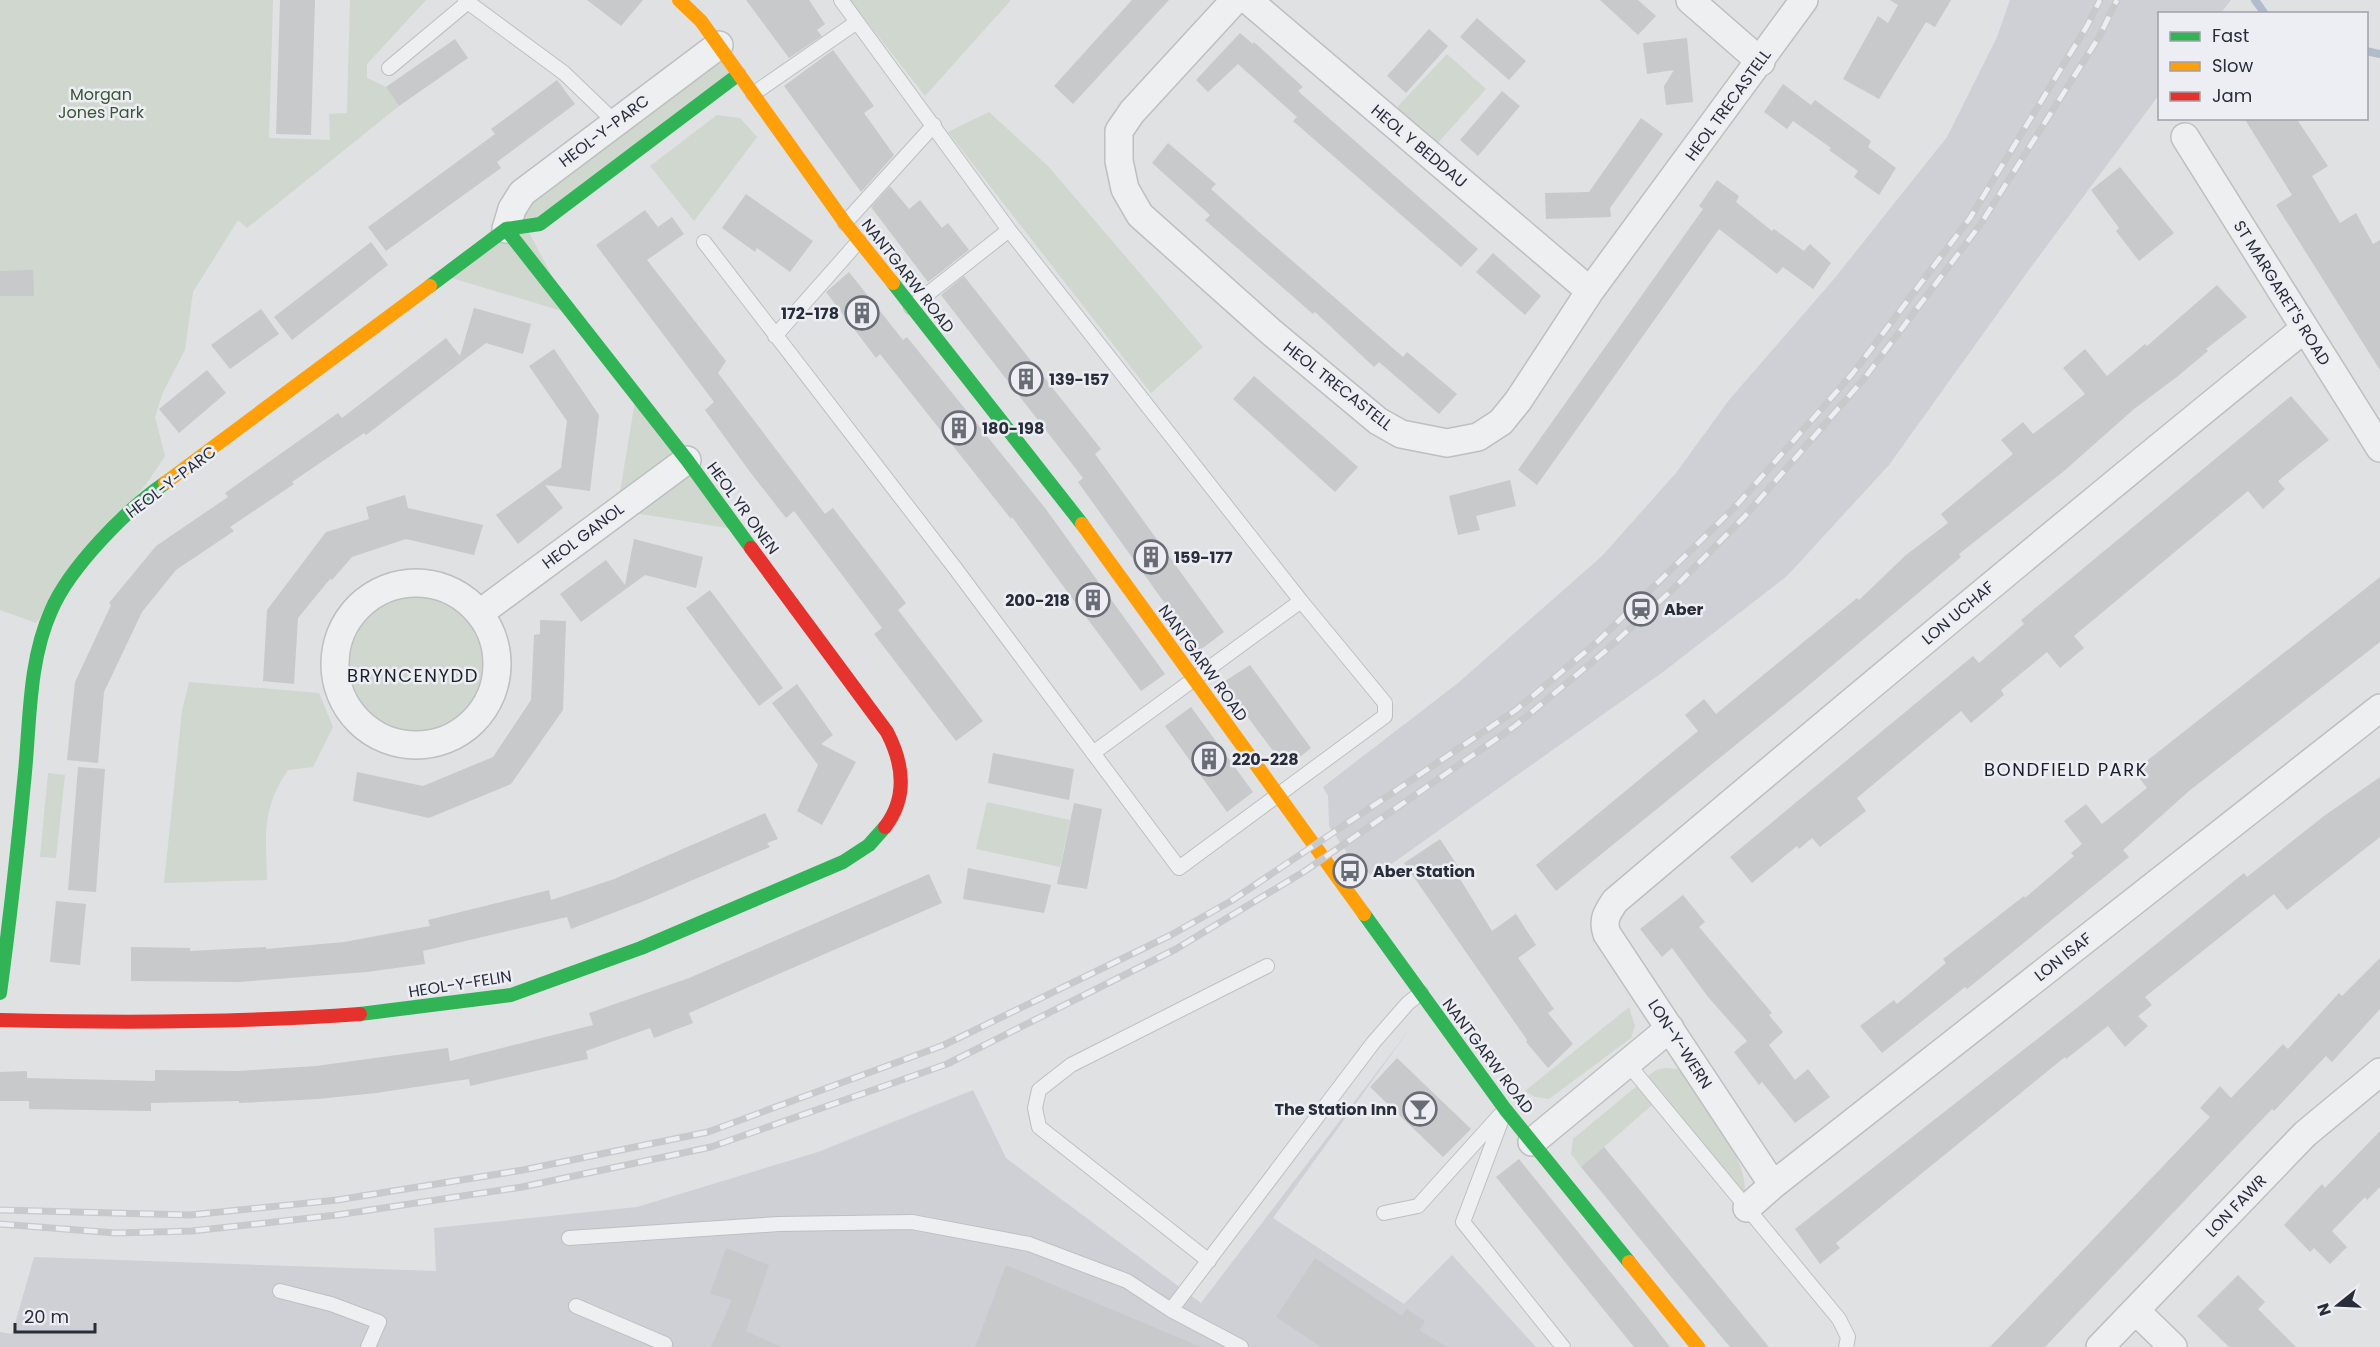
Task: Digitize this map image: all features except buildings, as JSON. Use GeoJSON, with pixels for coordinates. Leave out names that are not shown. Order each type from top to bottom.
{"type":"FeatureCollection","features":[{"type":"Feature","properties":{"kind":"street","name":"NANTGARW ROAD"},"geometry":{"type":"LineString","coordinates":[[679,0],[701,21],[845,223],[1058,492],[1278,792],[1505,1109],[1698,1347]]}},
{"type":"Feature","properties":{"kind":"street","name":"HEOL TRECASTELL"},"geometry":{"type":"LineString","coordinates":[[1235,0],[1132,111],[1119,131],[1119,161],[1125,189],[1140,215],[1270,331],[1378,421],[1401,434],[1447,443],[1478,437],[1501,422],[1518,401],[1590,291],[1761,62],[1804,0]]}},
{"type":"Feature","properties":{"kind":"street","name":"HEOL Y BEDDAU"},"geometry":{"type":"LineString","coordinates":[[1248,0],[1590,291]]}},
{"type":"Feature","properties":{"kind":"street"},"geometry":{"type":"LineString","coordinates":[[1690,0],[1761,62]]}},
{"type":"Feature","properties":{"kind":"street","name":"HEOL-Y-PARC"},"geometry":{"type":"LineString","coordinates":[[506,230],[512,209],[522,193],[718,45]]}},
{"type":"Feature","properties":{"kind":"street","name":"HEOL-Y-PARC"},"geometry":{"type":"LineString","coordinates":[[0,993],[15,885],[33,684],[40,645],[51,610],[81,565],[109,531],[151,494],[506,230],[540,224],[739,74]]}},
{"type":"Feature","properties":{"kind":"street","name":"ST MARGARET'S ROAD"},"geometry":{"type":"LineString","coordinates":[[2184,137],[2380,448]]}},
{"type":"Feature","properties":{"kind":"street","name":"HEOL YR ONEN"},"geometry":{"type":"LineString","coordinates":[[506,230],[687,460],[887,732],[900,761],[902,778],[898,805],[888,826]]}},
{"type":"Feature","properties":{"kind":"street","name":"LON UCHAF"},"geometry":{"type":"LineString","coordinates":[[1615,901],[2050,536],[2304,329]]}},
{"type":"Feature","properties":{"kind":"street","name":"HEOL GANOL"},"geometry":{"type":"LineString","coordinates":[[480,613],[687,460]]}},
{"type":"Feature","properties":{"kind":"street"},"geometry":{"type":"LineString","coordinates":[[415,582],[441,586],[464,597],[480,613],[495,640],[498,668],[492,696],[477,720],[454,737],[428,746],[400,745],[373,734],[352,715],[339,690],[334,665],[338,639],[350,616],[367,598],[390,586],[415,582]]}},
{"type":"Feature","properties":{"kind":"street","name":"LON ISAF"},"geometry":{"type":"LineString","coordinates":[[1747,1208],[1773,1185],[2380,708]]}},
{"type":"Feature","properties":{"kind":"street","name":"HEOL-Y-FELIN"},"geometry":{"type":"LineString","coordinates":[[0,1020],[144,1024],[258,1023],[365,1014],[511,994],[552,982],[641,948],[843,861],[867,850],[888,826]]}},
{"type":"Feature","properties":{"kind":"street","name":"LON-Y-WERN"},"geometry":{"type":"LineString","coordinates":[[1615,901],[1603,924],[1607,934],[1773,1185]]}},
{"type":"Feature","properties":{"kind":"street"},"geometry":{"type":"LineString","coordinates":[[1532,1142],[1670,1028]]}},
{"type":"Feature","properties":{"kind":"street","name":"LON FAWR"},"geometry":{"type":"LineString","coordinates":[[2100,1347],[2304,1134],[2380,1072]]}},
{"type":"Feature","properties":{"kind":"street"},"geometry":{"type":"LineString","coordinates":[[2136,1311],[2173,1347]]}},
{"type":"Feature","properties":{"kind":"lane"},"geometry":{"type":"LineString","coordinates":[[704,242],[1179,867],[1384,716],[1385,703],[1301,601],[1009,230],[841,0]]}},
{"type":"Feature","properties":{"kind":"lane"},"geometry":{"type":"LineString","coordinates":[[389,68],[466,1],[564,73],[616,123]]}},
{"type":"Feature","properties":{"kind":"lane"},"geometry":{"type":"LineString","coordinates":[[753,94],[857,22]]}},
{"type":"Feature","properties":{"kind":"lane"},"geometry":{"type":"LineString","coordinates":[[845,223],[934,125]]}},
{"type":"Feature","properties":{"kind":"lane"},"geometry":{"type":"LineString","coordinates":[[911,307],[1009,230]]}},
{"type":"Feature","properties":{"kind":"lane"},"geometry":{"type":"LineString","coordinates":[[775,336],[859,241]]}},
{"type":"Feature","properties":{"kind":"lane"},"geometry":{"type":"LineString","coordinates":[[1093,753],[1301,601]]}},
{"type":"Feature","properties":{"kind":"lane"},"geometry":{"type":"LineString","coordinates":[[1209,1261],[1039,1128],[1035,1108],[1039,1090],[1071,1065],[1267,966]]}},
{"type":"Feature","properties":{"kind":"lane"},"geometry":{"type":"LineString","coordinates":[[1171,1310],[1373,1043],[1408,1003],[1421,993]]}},
{"type":"Feature","properties":{"kind":"lane"},"geometry":{"type":"LineString","coordinates":[[1628,1064],[1839,1319],[1848,1337],[1846,1347]]}},
{"type":"Feature","properties":{"kind":"lane"},"geometry":{"type":"LineString","coordinates":[[1384,1213],[1418,1206],[1505,1109]]}},
{"type":"Feature","properties":{"kind":"lane"},"geometry":{"type":"LineString","coordinates":[[1505,1109],[1463,1222],[1563,1347]]}},
{"type":"Feature","properties":{"kind":"lane"},"geometry":{"type":"LineString","coordinates":[[569,1238],[779,1224],[912,1222],[1029,1244],[1127,1281],[1171,1310],[1241,1347]]}},
{"type":"Feature","properties":{"kind":"lane"},"geometry":{"type":"LineString","coordinates":[[280,1291],[331,1304],[379,1322],[368,1347]]}},
{"type":"Feature","properties":{"kind":"lane"},"geometry":{"type":"LineString","coordinates":[[576,1306],[665,1344],[664,1347]]}},
{"type":"Feature","properties":{"kind":"shaded area"},"geometry":{"type":"Polygon","coordinates":[[[2010,0],[2231,0],[2222,12],[2158,12],[2158,96],[2031,267],[1889,465],[1787,576],[1663,672],[1373,877],[1348,854],[1329,826],[1328,796],[1323,787],[1458,683],[1602,556],[1676,473],[1729,400],[1834,279],[1947,137],[1997,37],[2010,0]]]}},
{"type":"Feature","properties":{"kind":"shaded area"},"geometry":{"type":"Polygon","coordinates":[[[1409,1030],[1273,1218],[1404,1304],[1452,1255],[1536,1347],[0,1347],[0,1332],[12,1334],[34,1257],[436,1271],[434,1228],[637,1207],[818,1152],[973,1090],[1006,1158],[1201,1303],[1409,1030]]]}},
{"type":"Feature","properties":{"kind":"green space","name":"Morgan Jones Park"},"geometry":{"type":"Polygon","coordinates":[[[0,0],[273,0],[269,138],[330,140],[329,114],[347,113],[350,0],[426,0],[367,64],[367,78],[386,87],[399,106],[247,228],[238,220],[193,292],[185,350],[163,392],[155,417],[165,456],[149,480],[36,623],[0,610],[0,0]]]}},
{"type":"Feature","properties":{"kind":"green space"},"geometry":{"type":"Polygon","coordinates":[[[850,0],[1011,0],[925,96],[850,0]]]}},
{"type":"Feature","properties":{"kind":"green space"},"geometry":{"type":"Polygon","coordinates":[[[719,45],[739,74],[526,227],[572,314],[445,276],[512,209],[719,45]]]}},
{"type":"Feature","properties":{"kind":"green space"},"geometry":{"type":"Polygon","coordinates":[[[1447,54],[1486,89],[1428,154],[1386,119],[1447,54]]]}},
{"type":"Feature","properties":{"kind":"green space"},"geometry":{"type":"Polygon","coordinates":[[[989,112],[1048,166],[1203,347],[1151,393],[948,132],[989,112]]]}},
{"type":"Feature","properties":{"kind":"green space"},"geometry":{"type":"Polygon","coordinates":[[[717,115],[740,118],[757,137],[694,221],[650,166],[717,115]]]}},
{"type":"Feature","properties":{"kind":"green space"},"geometry":{"type":"Polygon","coordinates":[[[636,395],[739,530],[617,510],[636,395]]]}},
{"type":"Feature","properties":{"kind":"green space"},"geometry":{"type":"Polygon","coordinates":[[[415,597],[441,602],[464,617],[479,640],[484,666],[479,692],[464,715],[441,730],[415,735],[389,730],[366,715],[351,692],[346,666],[351,640],[366,617],[389,602],[415,597]]]}},
{"type":"Feature","properties":{"kind":"green space"},"geometry":{"type":"Polygon","coordinates":[[[189,682],[319,693],[333,727],[313,767],[288,770],[273,797],[266,836],[267,880],[164,883],[182,711],[189,682]]]}},
{"type":"Feature","properties":{"kind":"green space"},"geometry":{"type":"Polygon","coordinates":[[[48,773],[65,775],[56,858],[40,857],[48,773]]]}},
{"type":"Feature","properties":{"kind":"green space"},"geometry":{"type":"Polygon","coordinates":[[[987,802],[1070,820],[1060,867],[976,849],[987,802]]]}},
{"type":"Feature","properties":{"kind":"green space"},"geometry":{"type":"Polygon","coordinates":[[[1629,1007],[1635,1026],[1631,1038],[1549,1099],[1535,1097],[1525,1091],[1629,1007]]]}},
{"type":"Feature","properties":{"kind":"green space"},"geometry":{"type":"Polygon","coordinates":[[[1678,1069],[1688,1078],[1716,1119],[1735,1152],[1745,1184],[1744,1198],[1648,1076],[1656,1070],[1678,1069]]]}},
{"type":"Feature","properties":{"kind":"green space"},"geometry":{"type":"Polygon","coordinates":[[[1638,1085],[1652,1105],[1581,1167],[1571,1154],[1573,1139],[1638,1085]]]}},
{"type":"Feature","properties":{"kind":"waterway"},"geometry":{"type":"LineString","coordinates":[[2255,0],[2264,12]]}},
{"type":"Feature","properties":{"kind":"waterway"},"geometry":{"type":"LineString","coordinates":[[2368,51],[2380,54]]}},
{"type":"Feature","properties":{"kind":"railway"},"geometry":{"type":"LineString","coordinates":[[0,1210],[190,1215],[337,1200],[523,1170],[708,1132],[944,1045],[1171,935],[1231,901],[1516,710],[1597,642],[1736,506],[1853,373],[1970,218],[2087,26],[2100,0]]}},
{"type":"Feature","properties":{"kind":"railway"},"geometry":{"type":"LineString","coordinates":[[0,1224],[116,1233],[192,1231],[337,1215],[522,1187],[711,1147],[947,1064],[1176,949],[1305,871],[1515,726],[1603,653],[1671,591],[1745,516],[1863,380],[1980,225],[2099,37],[2117,0]]}},
{"type":"Feature","properties":{"kind":"traffic: fast"},"geometry":{"type":"LineString","coordinates":[[430,286],[506,229],[540,224],[739,74]]}},
{"type":"Feature","properties":{"kind":"traffic: fast"},"geometry":{"type":"LineString","coordinates":[[506,229],[687,460],[751,548]]}},
{"type":"Feature","properties":{"kind":"traffic: fast"},"geometry":{"type":"LineString","coordinates":[[893,283],[1082,524]]}},
{"type":"Feature","properties":{"kind":"traffic: fast"},"geometry":{"type":"LineString","coordinates":[[0,993],[20,827],[34,670],[44,630],[59,594],[85,559],[133,508],[165,483]]}},
{"type":"Feature","properties":{"kind":"traffic: fast"},"geometry":{"type":"LineString","coordinates":[[360,1014],[511,995],[641,948],[843,862],[869,845],[885,827]]}},
{"type":"Feature","properties":{"kind":"traffic: fast"},"geometry":{"type":"LineString","coordinates":[[1364,914],[1505,1109],[1629,1262]]}},
{"type":"Feature","properties":{"kind":"traffic: slow"},"geometry":{"type":"LineString","coordinates":[[679,0],[701,21],[845,223],[893,283]]}},
{"type":"Feature","properties":{"kind":"traffic: slow"},"geometry":{"type":"LineString","coordinates":[[165,483],[430,286]]}},
{"type":"Feature","properties":{"kind":"traffic: slow"},"geometry":{"type":"LineString","coordinates":[[1082,524],[1364,914]]}},
{"type":"Feature","properties":{"kind":"traffic: slow"},"geometry":{"type":"LineString","coordinates":[[1629,1262],[1698,1347]]}},
{"type":"Feature","properties":{"kind":"traffic: jam"},"geometry":{"type":"LineString","coordinates":[[751,548],[887,732],[897,756],[901,780],[897,804],[885,827]]}},
{"type":"Feature","properties":{"kind":"traffic: jam"},"geometry":{"type":"LineString","coordinates":[[0,1020],[180,1022],[360,1014]]}},
{"type":"Feature","properties":{"kind":"place","name":"172-178"},"geometry":{"type":"Point","coordinates":[862,313]}},
{"type":"Feature","properties":{"kind":"place","name":"139-157"},"geometry":{"type":"Point","coordinates":[1026,379]}},
{"type":"Feature","properties":{"kind":"place","name":"180-198"},"geometry":{"type":"Point","coordinates":[959,428]}},
{"type":"Feature","properties":{"kind":"place","name":"159-177"},"geometry":{"type":"Point","coordinates":[1151,557]}},
{"type":"Feature","properties":{"kind":"place","name":"200-218"},"geometry":{"type":"Point","coordinates":[1093,600]}},
{"type":"Feature","properties":{"kind":"place","name":"Aber"},"geometry":{"type":"Point","coordinates":[1641,609]}},
{"type":"Feature","properties":{"kind":"place","name":"220-228"},"geometry":{"type":"Point","coordinates":[1209,759]}},
{"type":"Feature","properties":{"kind":"place","name":"Aber Station"},"geometry":{"type":"Point","coordinates":[1350,871]}},
{"type":"Feature","properties":{"kind":"place","name":"The Station Inn"},"geometry":{"type":"Point","coordinates":[1420,1109]}},
{"type":"Feature","properties":{"kind":"district","name":"BRYNCENYDD"},"geometry":{"type":"Point","coordinates":[413,675]}},
{"type":"Feature","properties":{"kind":"district","name":"BONDFIELD PARK"},"geometry":{"type":"Point","coordinates":[2066,769]}}]}
